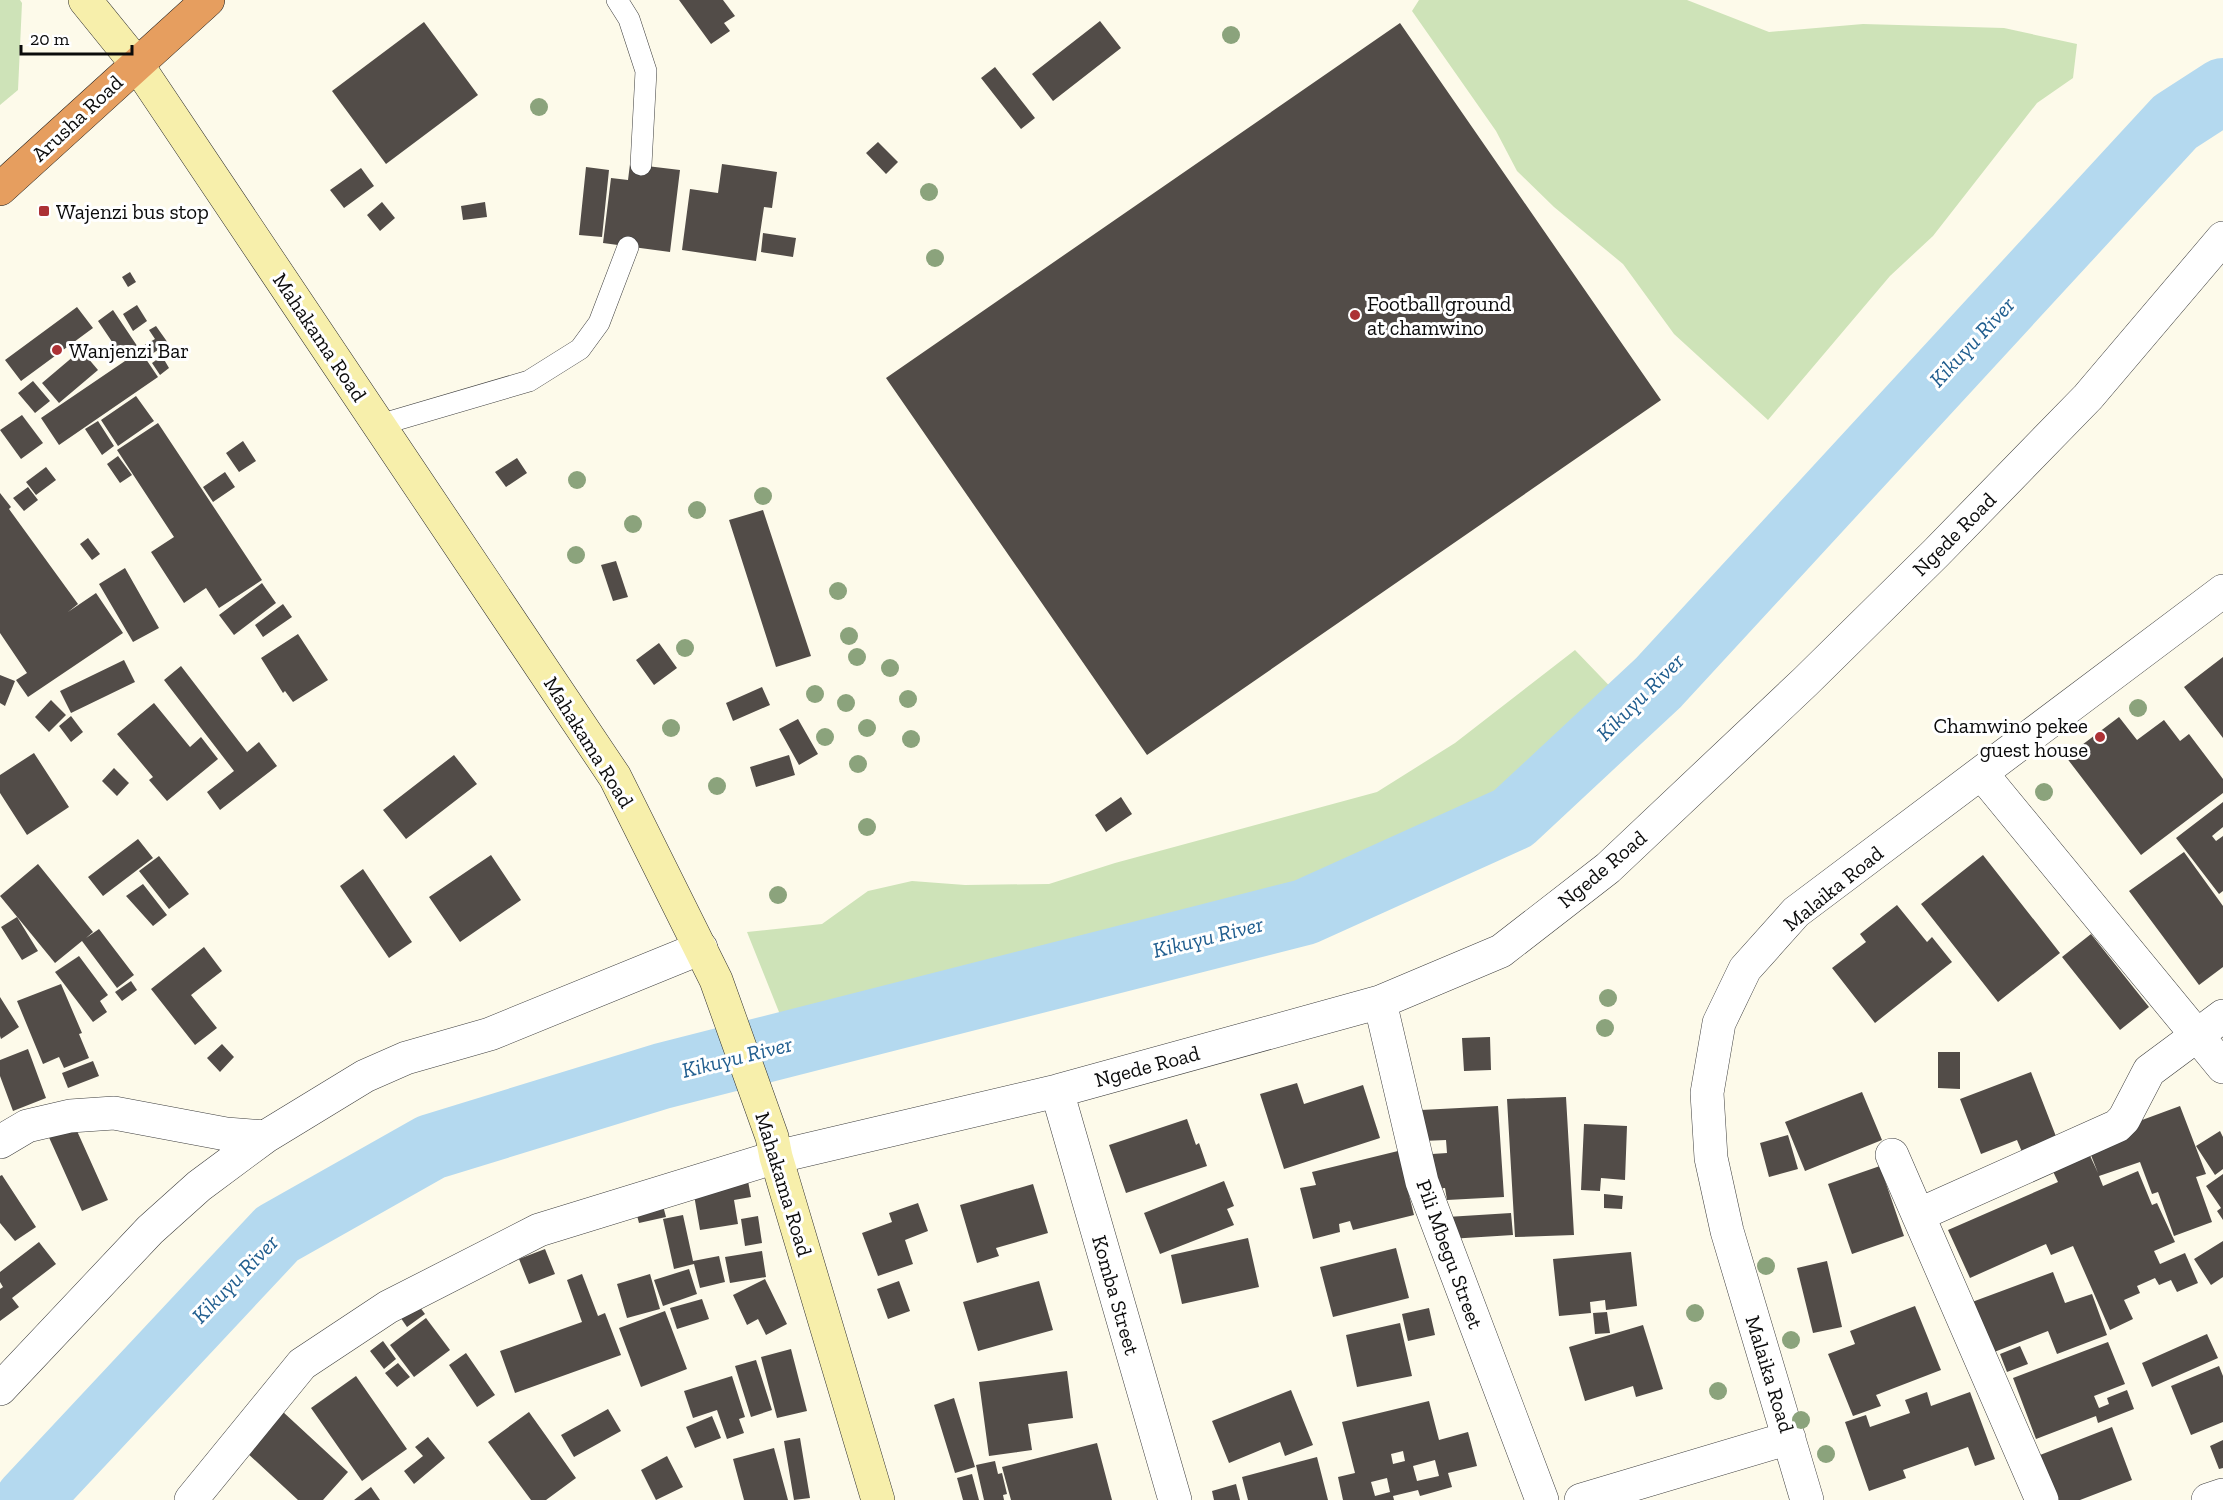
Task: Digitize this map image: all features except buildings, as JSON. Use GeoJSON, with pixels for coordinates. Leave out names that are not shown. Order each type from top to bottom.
{"type":"FeatureCollection","features":[{"type":"Feature","properties":{"kind":"highway","name":"Arusha Road"},"geometry":{"type":"LineString","coordinates":[[0,189],[208,0]]}},
{"type":"Feature","properties":{"kind":"street","name":"Mahakama Road"},"geometry":{"type":"LineString","coordinates":[[85,0],[136,63],[615,777],[716,980],[774,1147],[878,1500]]}},
{"type":"Feature","properties":{"kind":"street","name":"Ngede Road"},"geometry":{"type":"LineString","coordinates":[[191,1500],[302,1364],[388,1307],[539,1230],[774,1147],[1057,1091],[1380,1002],[1502,951],[1608,868],[1805,682],[1944,545],[2088,397],[2223,238]]}},
{"type":"Feature","properties":{"kind":"street","name":"Malaika Road"},"geometry":{"type":"LineString","coordinates":[[1807,1500],[1727,1231],[1711,1158],[1707,1093],[1719,1023],[1745,969],[1797,912],[2223,591]]}},
{"type":"Feature","properties":{"kind":"street"},"geometry":{"type":"LineString","coordinates":[[1982,774],[2210,1026],[2223,1067]]}},
{"type":"Feature","properties":{"kind":"street"},"geometry":{"type":"LineString","coordinates":[[0,1389],[150,1230],[199,1186],[265,1137],[365,1076],[406,1058],[490,1034],[701,948]]}},
{"type":"Feature","properties":{"kind":"street","name":"Pili Mbegu Street"},"geometry":{"type":"LineString","coordinates":[[1380,1002],[1422,1182],[1542,1500]]}},
{"type":"Feature","properties":{"kind":"street"},"geometry":{"type":"LineString","coordinates":[[1918,1215],[2117,1126],[2124,1119],[2149,1071],[2210,1026]]}},
{"type":"Feature","properties":{"kind":"street","name":"Komba Street"},"geometry":{"type":"LineString","coordinates":[[1057,1091],[1175,1500]]}},
{"type":"Feature","properties":{"kind":"street"},"geometry":{"type":"LineString","coordinates":[[0,1142],[27,1126],[70,1116],[114,1113],[226,1134],[265,1137]]}},
{"type":"Feature","properties":{"kind":"street"},"geometry":{"type":"LineString","coordinates":[[1892,1155],[2042,1500]]}},
{"type":"Feature","properties":{"kind":"street"},"geometry":{"type":"LineString","coordinates":[[1581,1500],[1789,1438]]}},
{"type":"Feature","properties":{"kind":"street"},"geometry":{"type":"LineString","coordinates":[[2208,1500],[2223,1495]]}},
{"type":"Feature","properties":{"kind":"lane"},"geometry":{"type":"LineString","coordinates":[[617,0],[629,19],[646,71],[641,165]]}},
{"type":"Feature","properties":{"kind":"lane"},"geometry":{"type":"LineString","coordinates":[[379,425],[529,381],[580,349],[599,322],[628,247]]}},
{"type":"Feature","properties":{"kind":"green space"},"geometry":{"type":"Polygon","coordinates":[[[0,0],[20,0],[22,3],[18,90],[0,105],[0,0]]]}},
{"type":"Feature","properties":{"kind":"green space"},"geometry":{"type":"Polygon","coordinates":[[[1419,0],[1687,0],[1769,32],[1863,24],[2004,28],[2077,44],[2073,78],[2037,103],[1933,236],[1890,276],[1768,420],[1674,334],[1623,264],[1554,207],[1517,171],[1496,131],[1412,11],[1419,0]]]}},
{"type":"Feature","properties":{"kind":"green space"},"geometry":{"type":"Polygon","coordinates":[[[1575,650],[1624,701],[1536,778],[1481,821],[1236,918],[1048,964],[783,1022],[747,932],[822,924],[868,891],[912,881],[965,885],[1049,884],[1115,863],[1377,792],[1455,743],[1575,650]]]}},
{"type":"Feature","properties":{"kind":"waterway","name":"Kikuyu River"},"geometry":{"type":"LineString","coordinates":[[28,1500],[277,1234],[431,1147],[662,1076],[1305,912],[1513,818],[1658,683],[2175,122],[2223,91]]}},
{"type":"Feature","properties":{"kind":"place","name":"Wajenzi bus stop"},"geometry":{"type":"Point","coordinates":[44,211]}},
{"type":"Feature","properties":{"kind":"place","name":"Football ground at chamwino"},"geometry":{"type":"Point","coordinates":[1355,315]}},
{"type":"Feature","properties":{"kind":"place","name":"Wanjenzi Bar"},"geometry":{"type":"Point","coordinates":[57,350]}},
{"type":"Feature","properties":{"kind":"place","name":"Chamwino pekee guest house"},"geometry":{"type":"Point","coordinates":[2100,737]}}]}
